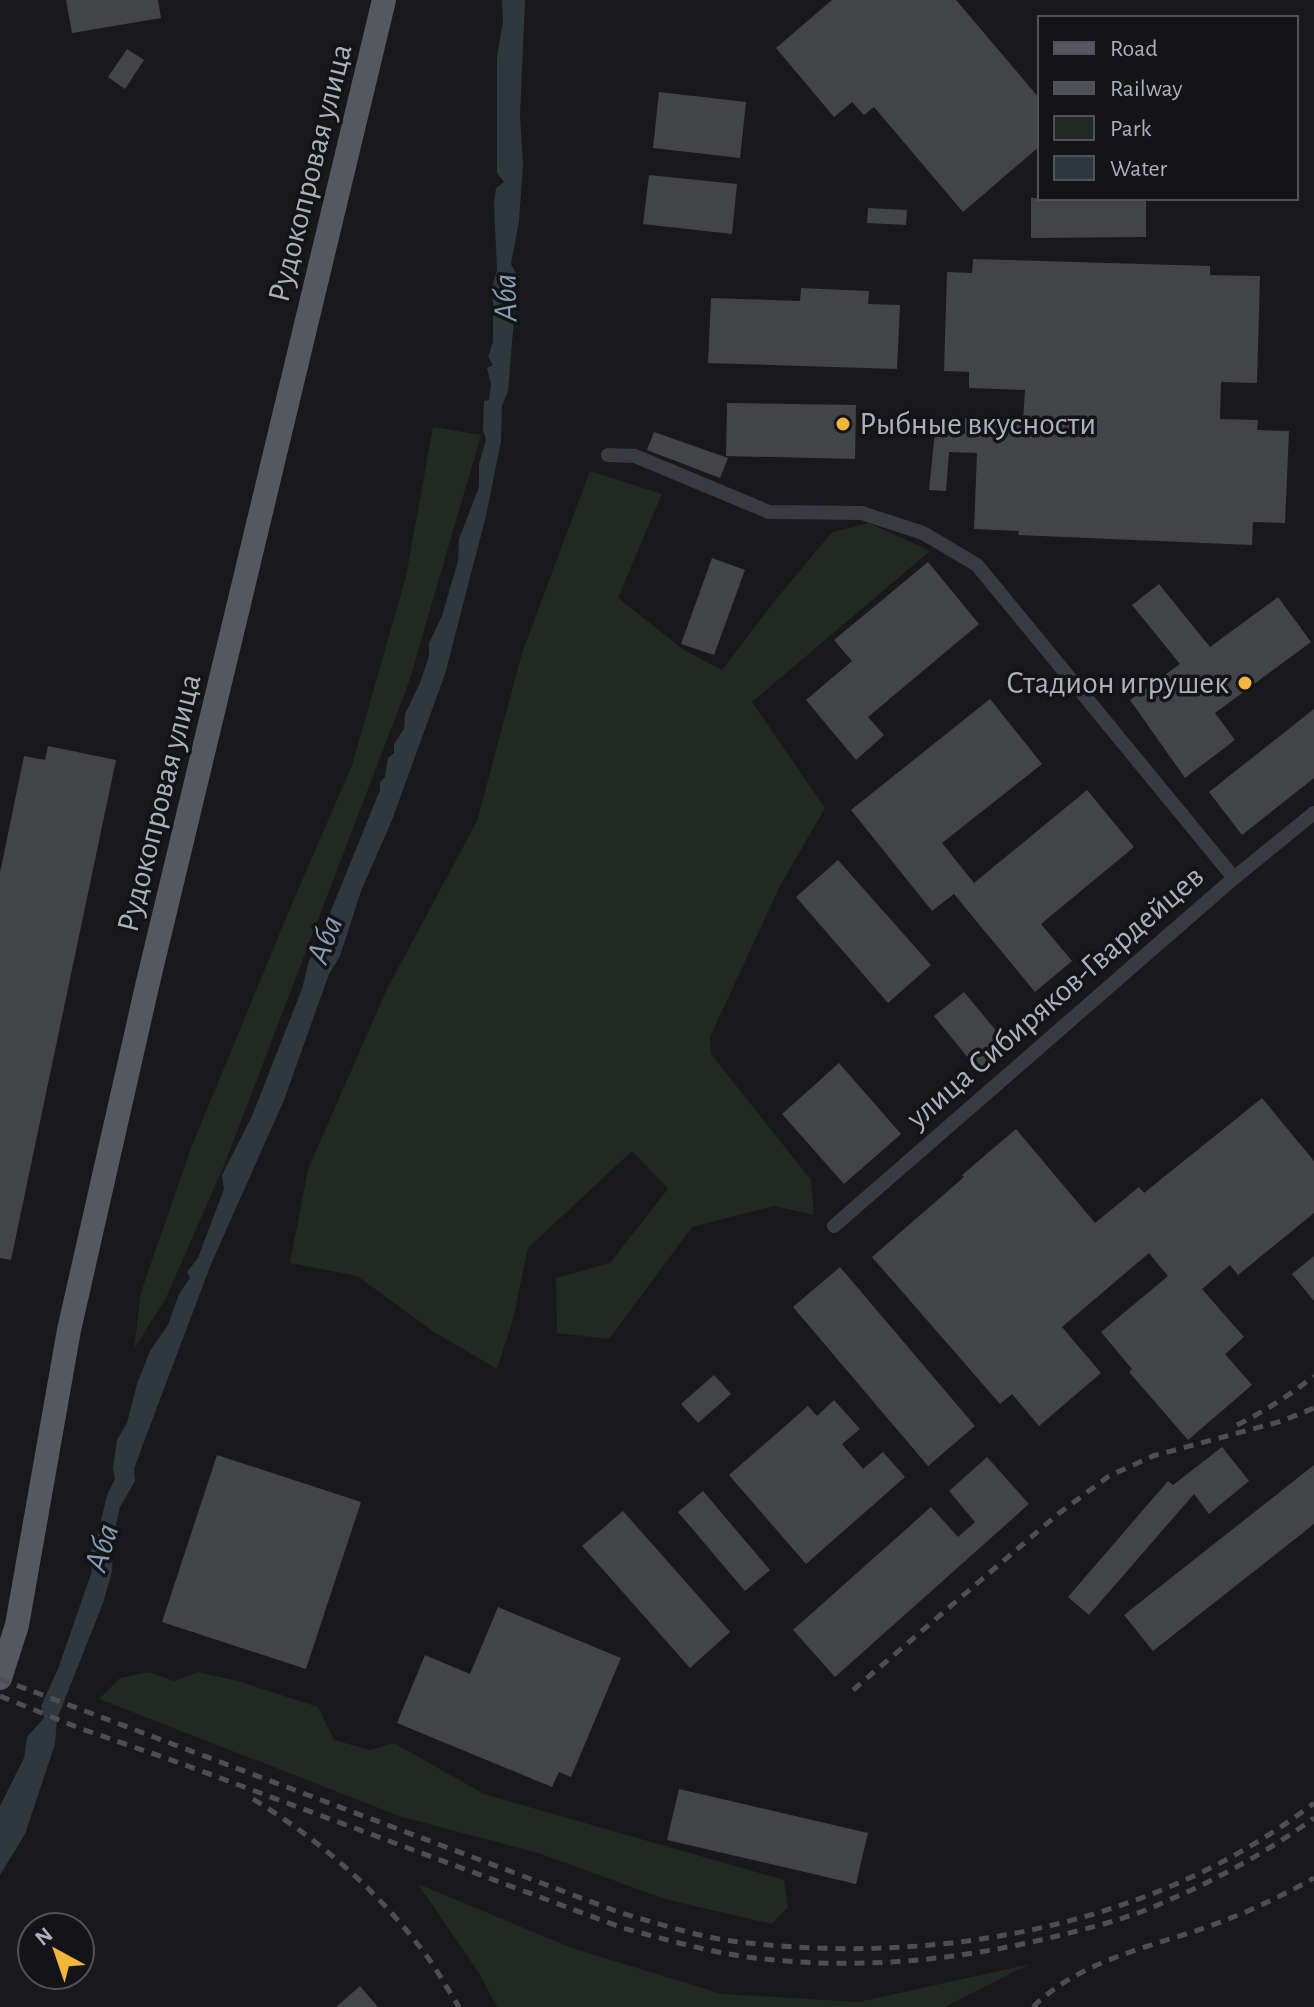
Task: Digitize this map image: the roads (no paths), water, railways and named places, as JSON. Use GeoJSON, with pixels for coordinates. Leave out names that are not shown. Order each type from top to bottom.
{"type":"FeatureCollection","features":[{"type":"Feature","properties":{"kind":"main road","name":"Рудокопровая улица"},"geometry":{"type":"LineString","coordinates":[[0,1678],[17,1625],[69,1330],[148,982],[384,0]]}},
{"type":"Feature","properties":{"kind":"street"},"geometry":{"type":"LineString","coordinates":[[608,455],[635,456],[769,512],[862,513],[923,533],[977,565],[1234,878]]}},
{"type":"Feature","properties":{"kind":"street","name":"улица Сибиряков-Гвардейцев"},"geometry":{"type":"LineString","coordinates":[[834,1226],[1234,878],[1314,813]]}},
{"type":"Feature","properties":{"kind":"water","name":"Аба"},"geometry":{"type":"Polygon","coordinates":[[[502,0],[525,0],[520,115],[523,164],[519,221],[511,264],[519,279],[509,290],[515,306],[508,391],[502,406],[501,441],[486,516],[445,674],[392,820],[361,891],[340,956],[329,974],[284,1100],[211,1264],[142,1447],[134,1469],[135,1481],[120,1507],[113,1538],[112,1572],[103,1603],[57,1719],[55,1744],[25,1834],[0,1875],[0,1806],[24,1758],[27,1737],[44,1718],[41,1706],[58,1669],[92,1571],[88,1556],[96,1542],[107,1495],[115,1479],[113,1468],[117,1440],[127,1423],[150,1351],[168,1325],[179,1294],[190,1278],[187,1272],[198,1258],[224,1189],[222,1175],[252,1116],[302,989],[309,961],[324,937],[326,923],[380,790],[380,782],[385,777],[388,758],[394,753],[394,744],[404,729],[405,714],[420,683],[429,656],[429,643],[442,616],[458,561],[459,539],[479,487],[479,464],[486,440],[483,429],[484,401],[489,400],[491,384],[487,368],[493,365],[488,357],[493,342],[493,284],[497,270],[494,205],[496,188],[504,182],[497,173],[497,57],[503,21],[502,0]]]}},
{"type":"Feature","properties":{"kind":"railway"},"geometry":{"type":"LineString","coordinates":[[1237,1425],[1314,1376]]}},
{"type":"Feature","properties":{"kind":"railway"},"geometry":{"type":"LineString","coordinates":[[853,1690],[1058,1514],[1109,1476],[1153,1456],[1282,1421],[1314,1408]]}},
{"type":"Feature","properties":{"kind":"railway"},"geometry":{"type":"LineString","coordinates":[[0,1679],[621,1913],[690,1933],[732,1941],[808,1948],[885,1948],[961,1942],[1037,1929],[1111,1908],[1183,1881],[1251,1846],[1314,1803]]}},
{"type":"Feature","properties":{"kind":"railway"},"geometry":{"type":"LineString","coordinates":[[0,1696],[79,1728],[623,1928],[716,1951],[787,1961],[866,1963],[945,1957],[1023,1944],[1099,1925],[1148,1909],[1200,1886],[1258,1855],[1314,1818]]}},
{"type":"Feature","properties":{"kind":"railway"},"geometry":{"type":"LineString","coordinates":[[253,1799],[325,1850],[389,1910],[426,1955],[459,2007]]}},
{"type":"Feature","properties":{"kind":"railway"},"geometry":{"type":"LineString","coordinates":[[1033,2007],[1051,1991],[1092,1967],[1235,1916],[1314,1878]]}},
{"type":"Feature","properties":{"kind":"place","name":"Рыбные вкусности"},"geometry":{"type":"Point","coordinates":[843,424]}},
{"type":"Feature","properties":{"kind":"place","name":"Стадион игрушек"},"geometry":{"type":"Point","coordinates":[1245,683]}}]}
